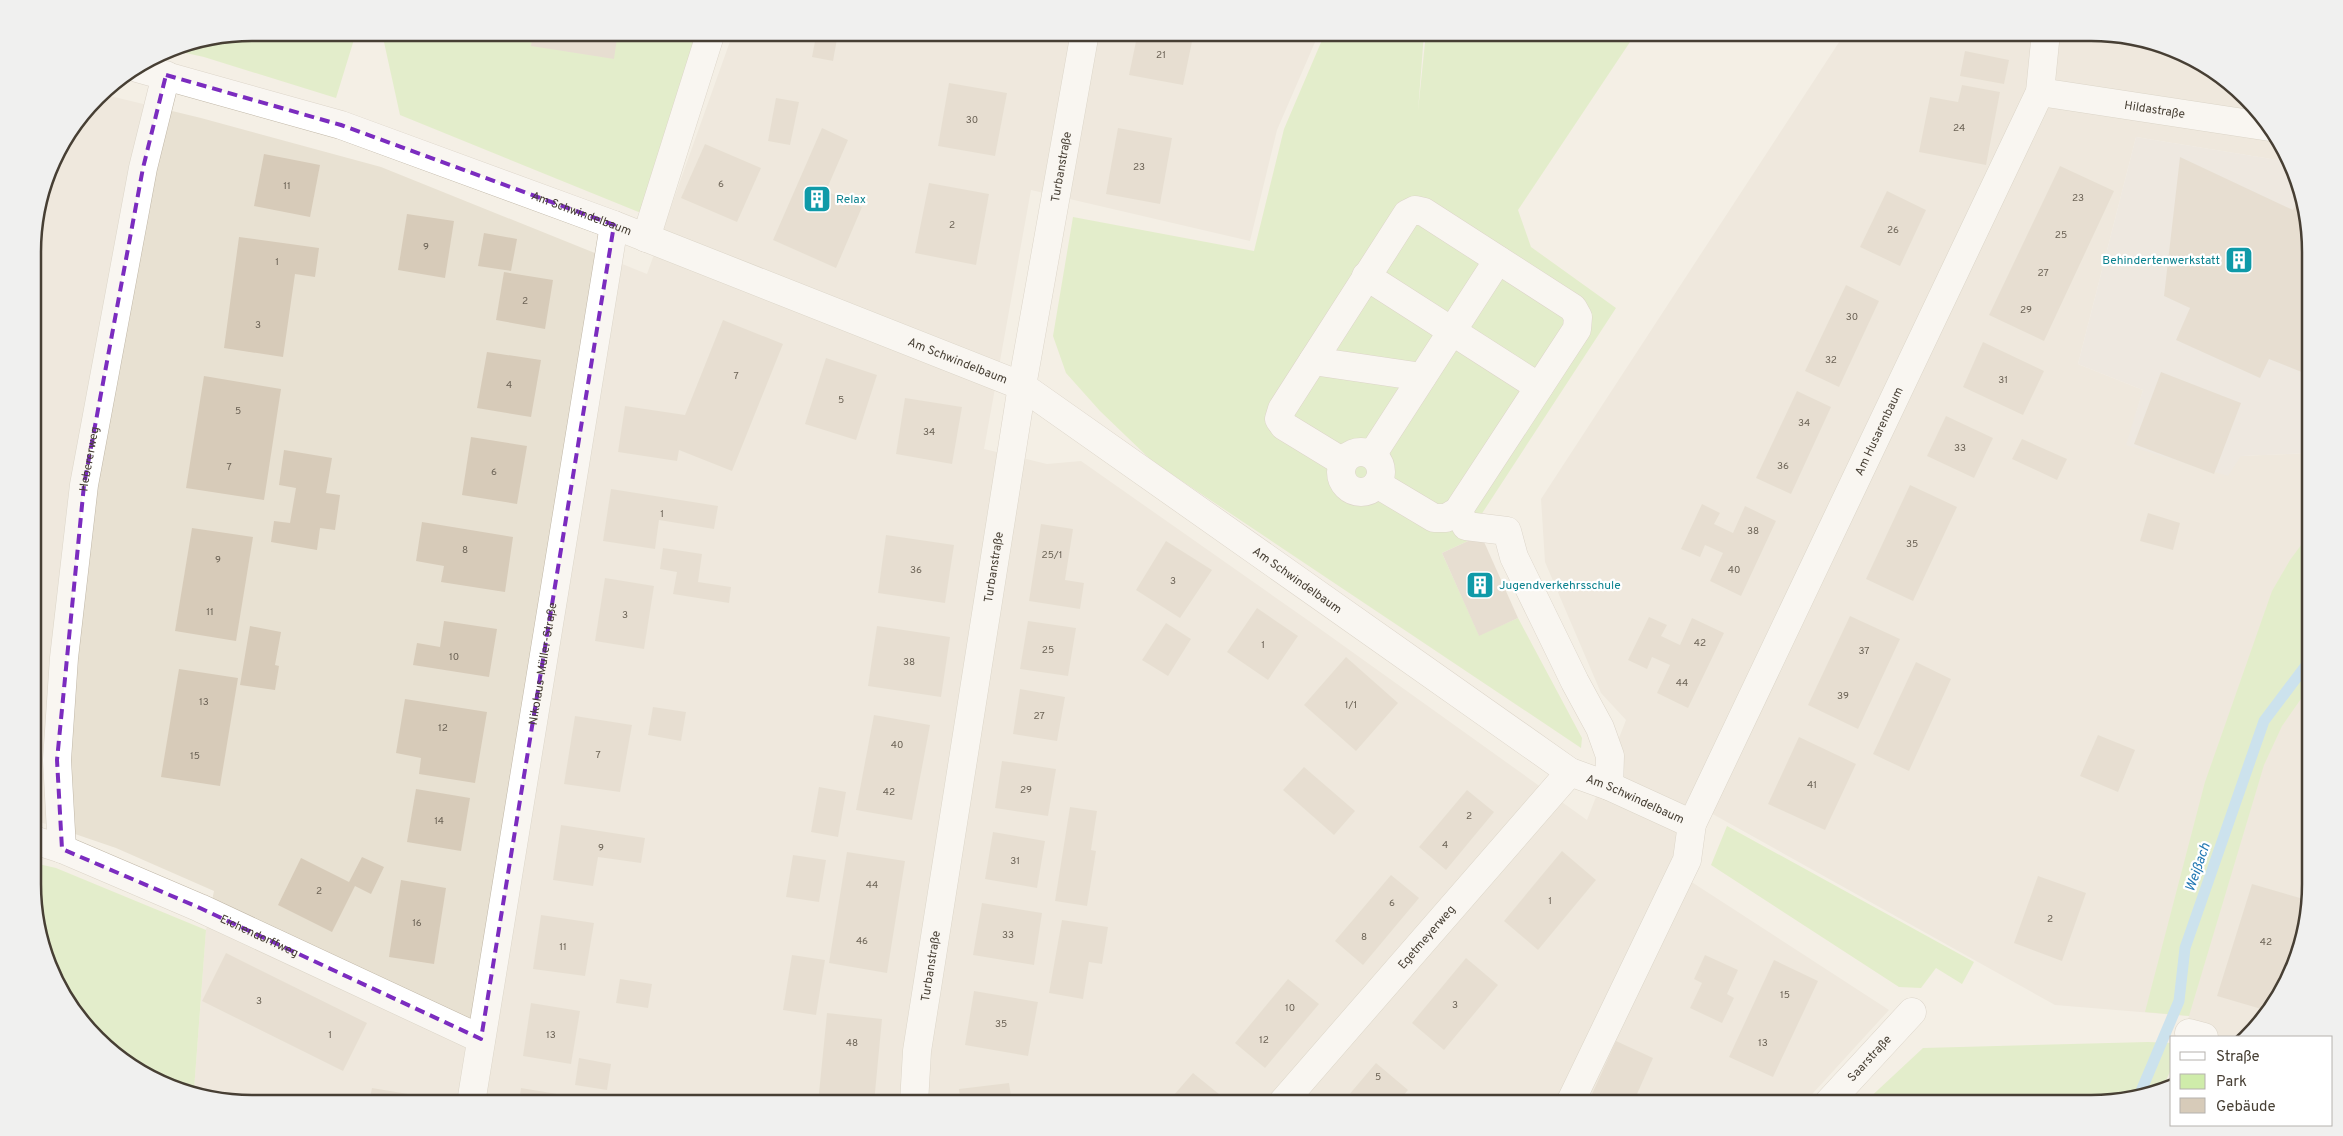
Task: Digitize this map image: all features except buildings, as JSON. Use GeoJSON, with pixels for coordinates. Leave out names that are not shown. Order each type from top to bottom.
{"type":"FeatureCollection","features":[{"type":"Feature","properties":{"kind":"street"},"geometry":{"type":"LineString","coordinates":[[646,238],[708,41]]}},
{"type":"Feature","properties":{"kind":"street","name":"Turbanstraße"},"geometry":{"type":"LineString","coordinates":[[914,1095],[917,1051],[1022,386],[1083,41]]}},
{"type":"Feature","properties":{"kind":"street","name":"Am Husarenbaum"},"geometry":{"type":"LineString","coordinates":[[1574,1095],[1687,860],[1692,824],[2040,92],[2045,41]]}},
{"type":"Feature","properties":{"kind":"street","name":"Am Schwindelbaum"},"geometry":{"type":"LineString","coordinates":[[145,70],[341,126],[614,225],[1022,386],[1570,772],[1609,786],[1692,824]]}},
{"type":"Feature","properties":{"kind":"street","name":"Hebererweg"},"geometry":{"type":"LineString","coordinates":[[62,849],[57,760],[64,658],[84,485],[143,168],[166,75]]}},
{"type":"Feature","properties":{"kind":"street","name":"Hildastraße"},"geometry":{"type":"LineString","coordinates":[[2040,92],[2259,125]]}},
{"type":"Feature","properties":{"kind":"street"},"geometry":{"type":"LineString","coordinates":[[1343,462],[1284,426],[1279,419],[1282,409],[1406,214],[1415,210],[1424,212],[1573,308],[1578,317],[1577,329],[1458,511],[1446,518],[1434,518],[1377,484]]}},
{"type":"Feature","properties":{"kind":"street","name":"Nikolaus-Müller-Straße"},"geometry":{"type":"LineString","coordinates":[[472,1095],[614,225]]}},
{"type":"Feature","properties":{"kind":"street"},"geometry":{"type":"LineString","coordinates":[[1372,455],[1498,260]]}},
{"type":"Feature","properties":{"kind":"street"},"geometry":{"type":"LineString","coordinates":[[1366,276],[1539,387]]}},
{"type":"Feature","properties":{"kind":"street"},"geometry":{"type":"LineString","coordinates":[[1313,361],[1422,377]]}},
{"type":"Feature","properties":{"kind":"street"},"geometry":{"type":"LineString","coordinates":[[1360,452],[1372,455],[1380,466],[1381,473],[1377,484],[1365,492],[1359,493],[1349,489],[1344,484],[1341,475],[1343,462],[1354,453],[1360,452]]}},
{"type":"Feature","properties":{"kind":"street"},"geometry":{"type":"LineString","coordinates":[[1458,511],[1466,526],[1507,531],[1514,557],[1575,682],[1600,728],[1610,756],[1609,786]]}},
{"type":"Feature","properties":{"kind":"street","name":"Egetmeyerweg"},"geometry":{"type":"LineString","coordinates":[[1289,1095],[1570,772]]}},
{"type":"Feature","properties":{"kind":"street","name":"Eichendorffweg"},"geometry":{"type":"LineString","coordinates":[[41,842],[62,849],[200,908],[481,1039]]}},
{"type":"Feature","properties":{"kind":"street","name":"Saarstraße"},"geometry":{"type":"LineString","coordinates":[[1835,1095],[1912,1012]]}},
{"type":"Feature","properties":{"kind":"highlighted area"},"geometry":{"type":"Polygon","coordinates":[[[166,75],[341,125],[614,225],[481,1039],[200,908],[62,849],[57,760],[84,485],[143,168],[166,75]]]}},
{"type":"Feature","properties":{"kind":"shaded area"},"geometry":{"type":"Polygon","coordinates":[[[730,41],[1316,41],[1277,130],[1250,241],[1031,190],[984,449],[1047,464],[1081,461],[1587,820],[1626,720],[1601,693],[1545,562],[1541,499],[1840,41],[2091,41],[2132,45],[2172,57],[2208,77],[2240,103],[2266,135],[2281,160],[2136,137],[2078,364],[2143,390],[2127,445],[2241,456],[2302,453],[2302,884],[2298,925],[2286,965],[2266,1001],[2237,1036],[2183,1036],[2189,1016],[2055,1005],[1700,807],[1670,868],[1889,1010],[1811,1095],[252,1095],[224,1093],[194,1087],[206,930],[214,891],[116,848],[41,822],[41,252],[43,224],[48,197],[57,171],[69,147],[94,113],[111,96],[201,118],[381,167],[647,274],[730,41]]]}},
{"type":"Feature","properties":{"kind":"shaded area"},"geometry":{"type":"Polygon","coordinates":[[[2136,137],[2281,160],[2295,197],[2300,224],[2302,252],[2302,453],[2241,456],[2228,476],[2126,445],[2143,390],[2078,364],[2136,137]]]}},
{"type":"Feature","properties":{"kind":"green space"},"geometry":{"type":"Polygon","coordinates":[[[252,41],[354,41],[336,98],[204,57],[183,52],[211,45],[252,41]]]}},
{"type":"Feature","properties":{"kind":"green space"},"geometry":{"type":"Polygon","coordinates":[[[384,41],[695,41],[641,213],[400,115],[384,41]]]}},
{"type":"Feature","properties":{"kind":"green space"},"geometry":{"type":"Polygon","coordinates":[[[1322,41],[1423,41],[1418,111],[1425,41],[1631,41],[1518,210],[1531,247],[1616,308],[1481,515],[1481,535],[1442,553],[1479,635],[1518,618],[1582,738],[1581,748],[1152,461],[1100,411],[1066,373],[1053,336],[1073,217],[1254,251],[1284,129],[1322,41]]]}},
{"type":"Feature","properties":{"kind":"green space"},"geometry":{"type":"Polygon","coordinates":[[[2302,544],[2302,697],[2282,726],[2264,765],[2189,1016],[2145,1012],[2205,782],[2272,591],[2302,544]]]}},
{"type":"Feature","properties":{"kind":"green space"},"geometry":{"type":"Polygon","coordinates":[[[1727,826],[1974,962],[1962,984],[1936,968],[1921,988],[1899,987],[1711,865],[1727,826]]]}},
{"type":"Feature","properties":{"kind":"green space"},"geometry":{"type":"Polygon","coordinates":[[[41,865],[56,868],[206,930],[194,1087],[171,1079],[147,1067],[124,1051],[103,1033],[77,1001],[57,965],[48,939],[43,912],[41,865]]]}},
{"type":"Feature","properties":{"kind":"green space"},"geometry":{"type":"Polygon","coordinates":[[[2170,1043],[2170,1072],[2166,1081],[2146,1088],[2119,1093],[2091,1095],[1873,1095],[1923,1048],[2170,1043]]]}},
{"type":"Feature","properties":{"kind":"waterway","name":"Weißach"},"geometry":{"type":"LineString","coordinates":[[2142,1089],[2179,1001],[2185,948],[2264,721],[2302,671]]}},
{"type":"Feature","properties":{"kind":"place","name":"Relax"},"geometry":{"type":"Point","coordinates":[817,199]}},
{"type":"Feature","properties":{"kind":"place","name":"Behindertenwerkstatt"},"geometry":{"type":"Point","coordinates":[2239,260]}},
{"type":"Feature","properties":{"kind":"place","name":"Jugendverkehrsschule"},"geometry":{"type":"Point","coordinates":[1480,585]}}]}
